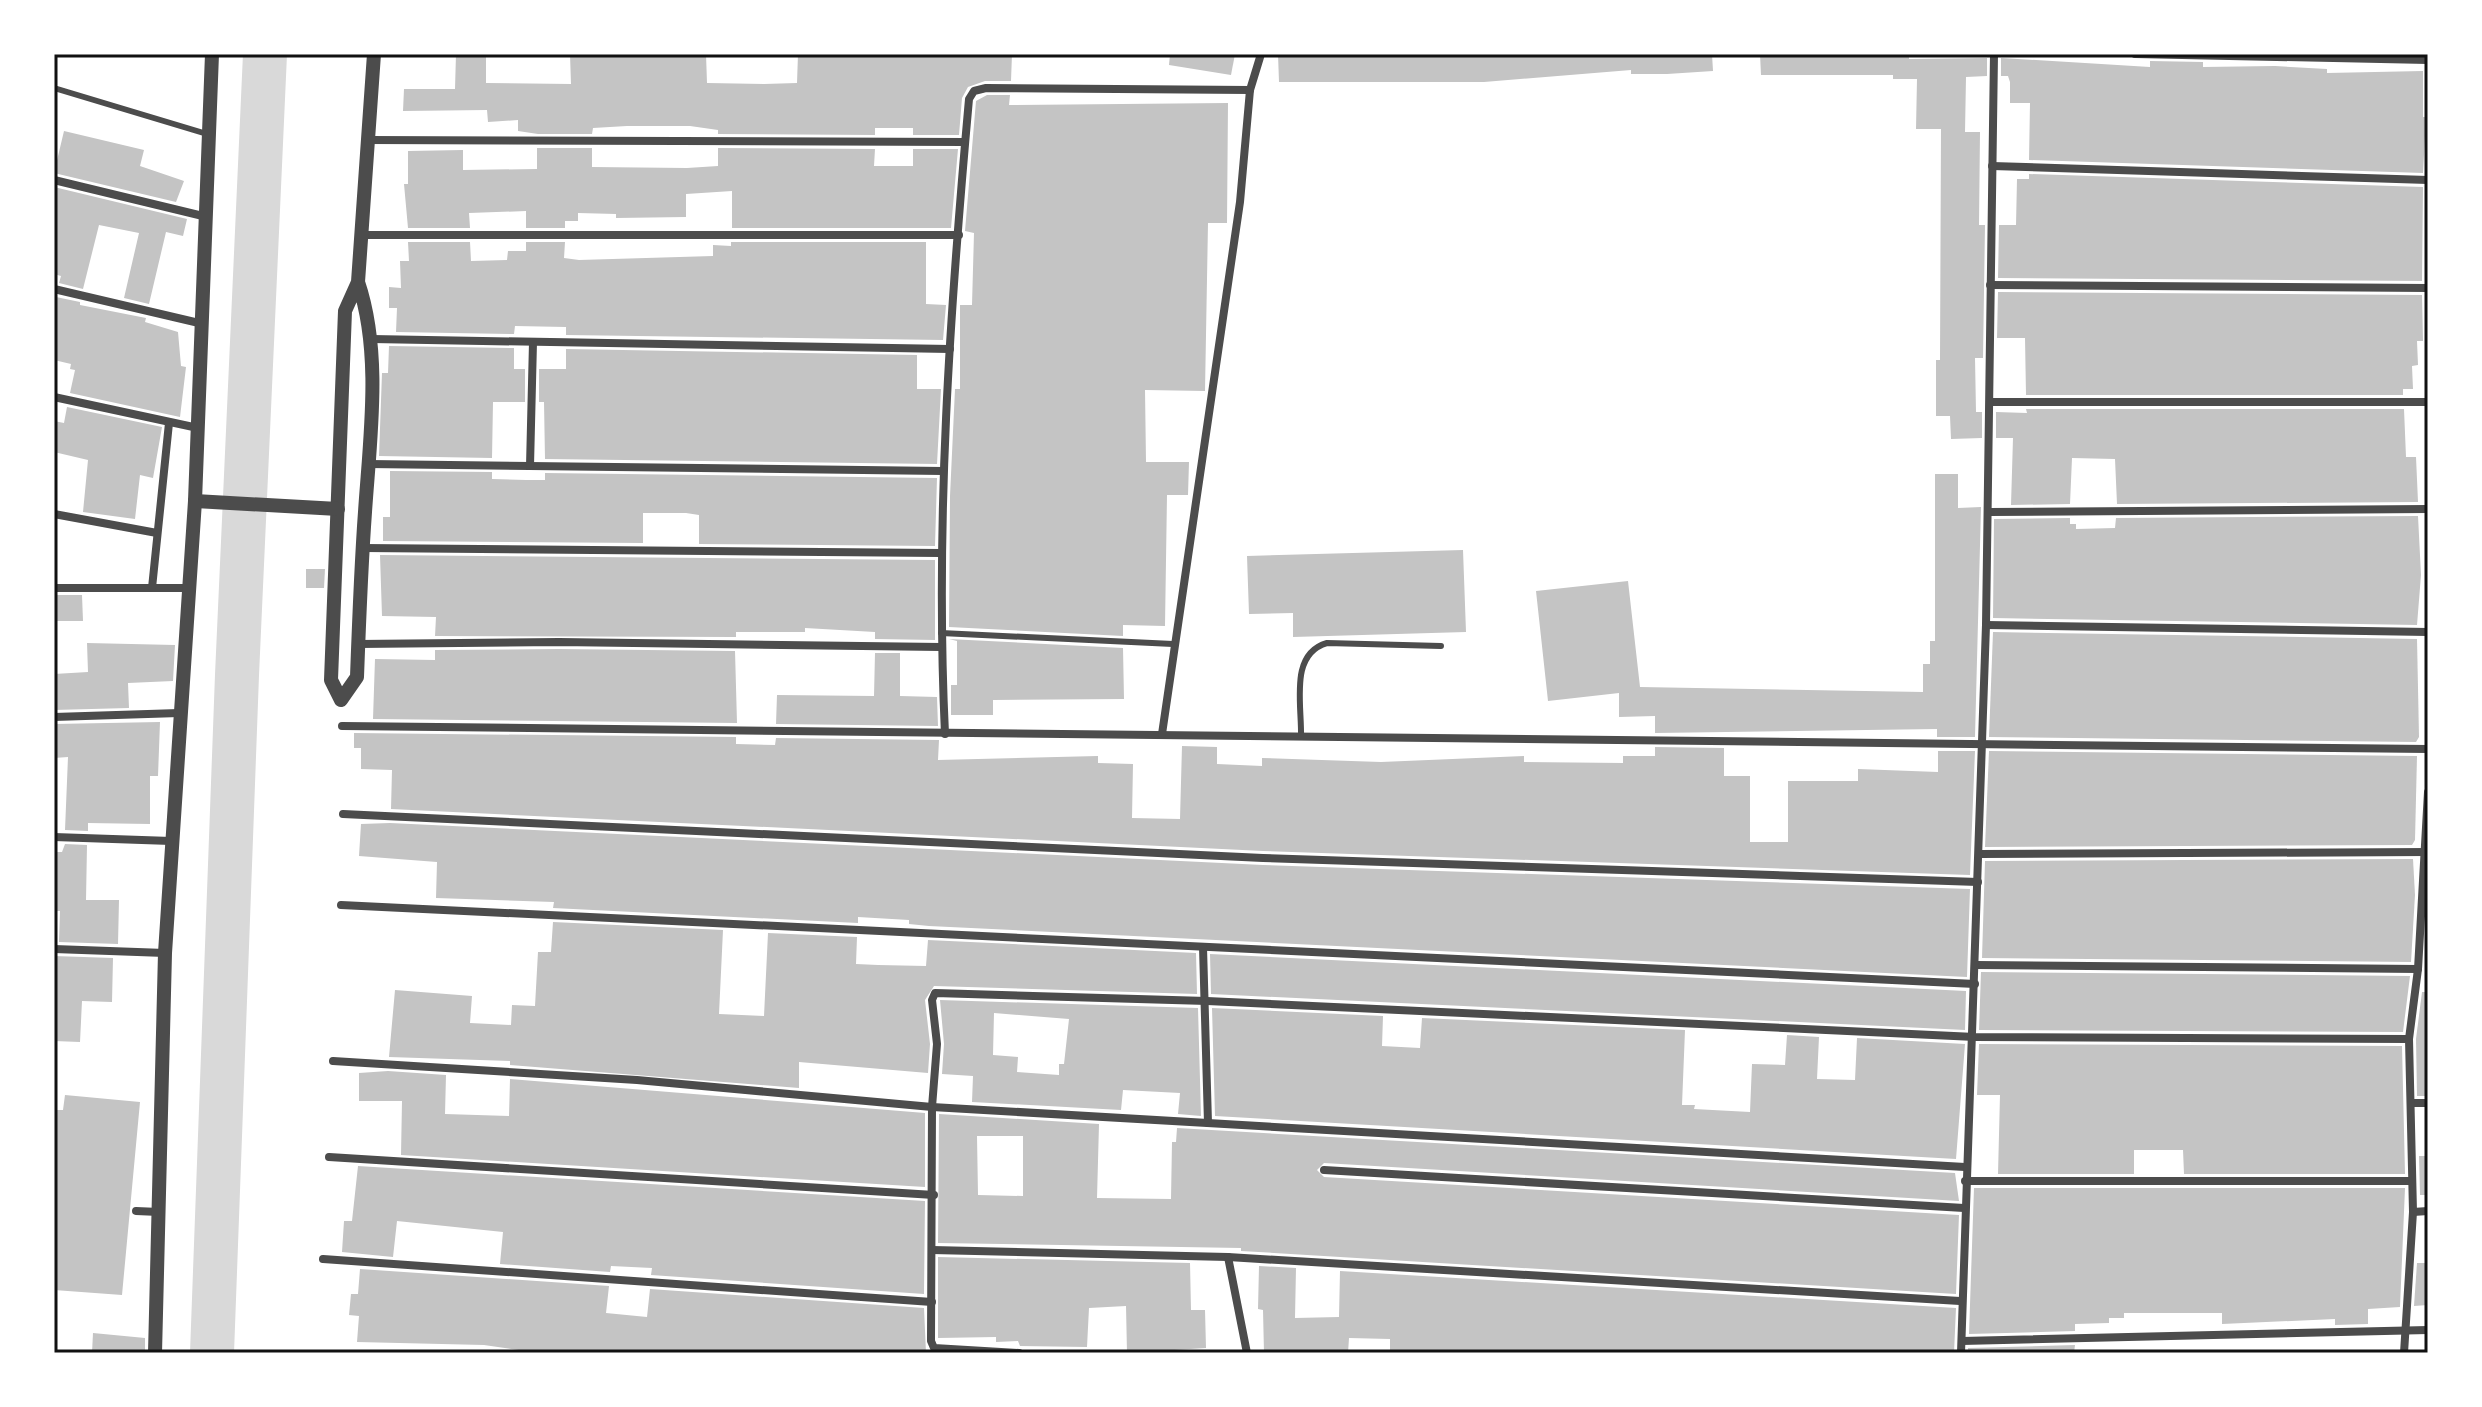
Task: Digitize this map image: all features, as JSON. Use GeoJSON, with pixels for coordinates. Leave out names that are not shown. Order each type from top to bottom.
{"type":"FeatureCollection","features":[{"type":"Feature","properties":{"kind":"street"},"geometry":{"type":"LineString","coordinates":[[155,1353],[165,953],[195,501],[199,323],[207,217],[212,54]]}},
{"type":"Feature","properties":{"kind":"street"},"geometry":{"type":"LineString","coordinates":[[358,282],[369,312],[372,339],[368,464],[357,677],[341,700],[331,680],[345,311],[358,282],[374,54]]}},
{"type":"Feature","properties":{"kind":"street"},"geometry":{"type":"LineString","coordinates":[[1162,734],[1240,202],[1250,90],[1261,54]]}},
{"type":"Feature","properties":{"kind":"street"},"geometry":{"type":"LineString","coordinates":[[1961,1353],[1965,1167],[1975,1037],[1989,512],[1994,54]]}},
{"type":"Feature","properties":{"kind":"street"},"geometry":{"type":"LineString","coordinates":[[2135,54],[2428,60]]}},
{"type":"Feature","properties":{"kind":"street"},"geometry":{"type":"LineString","coordinates":[[945,734],[941,647],[943,471],[969,99],[974,91],[986,88],[1250,90]]}},
{"type":"Feature","properties":{"kind":"street"},"geometry":{"type":"LineString","coordinates":[[368,140],[965,142]]}},
{"type":"Feature","properties":{"kind":"street"},"geometry":{"type":"LineString","coordinates":[[1992,166],[2428,180]]}},
{"type":"Feature","properties":{"kind":"street"},"geometry":{"type":"LineString","coordinates":[[54,180],[207,217]]}},
{"type":"Feature","properties":{"kind":"street"},"geometry":{"type":"LineString","coordinates":[[361,235],[959,235]]}},
{"type":"Feature","properties":{"kind":"street"},"geometry":{"type":"LineString","coordinates":[[1990,285],[2428,288]]}},
{"type":"Feature","properties":{"kind":"street"},"geometry":{"type":"LineString","coordinates":[[54,289],[199,323]]}},
{"type":"Feature","properties":{"kind":"street"},"geometry":{"type":"LineString","coordinates":[[372,339],[950,349]]}},
{"type":"Feature","properties":{"kind":"street"},"geometry":{"type":"LineString","coordinates":[[530,466],[533,342]]}},
{"type":"Feature","properties":{"kind":"street"},"geometry":{"type":"LineString","coordinates":[[54,397],[198,428]]}},
{"type":"Feature","properties":{"kind":"street"},"geometry":{"type":"LineString","coordinates":[[1990,402],[2428,402]]}},
{"type":"Feature","properties":{"kind":"street"},"geometry":{"type":"LineString","coordinates":[[152,588],[169,423]]}},
{"type":"Feature","properties":{"kind":"street"},"geometry":{"type":"LineString","coordinates":[[368,464],[943,471]]}},
{"type":"Feature","properties":{"kind":"street"},"geometry":{"type":"LineString","coordinates":[[195,501],[338,509]]}},
{"type":"Feature","properties":{"kind":"street"},"geometry":{"type":"LineString","coordinates":[[1989,512],[2428,509]]}},
{"type":"Feature","properties":{"kind":"street"},"geometry":{"type":"LineString","coordinates":[[54,514],[157,533]]}},
{"type":"Feature","properties":{"kind":"street"},"geometry":{"type":"LineString","coordinates":[[363,548],[941,553]]}},
{"type":"Feature","properties":{"kind":"street"},"geometry":{"type":"LineString","coordinates":[[54,588],[187,588]]}},
{"type":"Feature","properties":{"kind":"street"},"geometry":{"type":"LineString","coordinates":[[1986,625],[2428,632]]}},
{"type":"Feature","properties":{"kind":"street"},"geometry":{"type":"LineString","coordinates":[[358,644],[559,642],[941,647]]}},
{"type":"Feature","properties":{"kind":"street"},"geometry":{"type":"LineString","coordinates":[[54,717],[179,713]]}},
{"type":"Feature","properties":{"kind":"street"},"geometry":{"type":"LineString","coordinates":[[342,726],[2425,750]]}},
{"type":"Feature","properties":{"kind":"street"},"geometry":{"type":"LineString","coordinates":[[2404,1353],[2413,1212],[2409,1039],[2427,852],[2428,792]]}},
{"type":"Feature","properties":{"kind":"street"},"geometry":{"type":"LineString","coordinates":[[343,814],[1263,858],[1978,882]]}},
{"type":"Feature","properties":{"kind":"street"},"geometry":{"type":"LineString","coordinates":[[54,837],[171,841]]}},
{"type":"Feature","properties":{"kind":"street"},"geometry":{"type":"LineString","coordinates":[[1979,854],[2427,852]]}},
{"type":"Feature","properties":{"kind":"street"},"geometry":{"type":"LineString","coordinates":[[341,905],[1975,984]]}},
{"type":"Feature","properties":{"kind":"street"},"geometry":{"type":"LineString","coordinates":[[1203,947],[1207,1001],[1208,1123]]}},
{"type":"Feature","properties":{"kind":"street"},"geometry":{"type":"LineString","coordinates":[[54,949],[165,953]]}},
{"type":"Feature","properties":{"kind":"street"},"geometry":{"type":"LineString","coordinates":[[1976,965],[2418,969]]}},
{"type":"Feature","properties":{"kind":"street"},"geometry":{"type":"LineString","coordinates":[[2417,980],[2428,980]]}},
{"type":"Feature","properties":{"kind":"street"},"geometry":{"type":"LineString","coordinates":[[1019,1353],[934,1348],[931,1341],[932,1107],[937,1044],[932,1000],[935,993],[1207,1001],[1975,1037],[2409,1039]]}},
{"type":"Feature","properties":{"kind":"street"},"geometry":{"type":"LineString","coordinates":[[333,1061],[637,1080],[932,1107],[1965,1167]]}},
{"type":"Feature","properties":{"kind":"street"},"geometry":{"type":"LineString","coordinates":[[2411,1103],[2428,1103]]}},
{"type":"Feature","properties":{"kind":"street"},"geometry":{"type":"LineString","coordinates":[[329,1157],[934,1195]]}},
{"type":"Feature","properties":{"kind":"street"},"geometry":{"type":"LineString","coordinates":[[1324,1170],[1964,1208]]}},
{"type":"Feature","properties":{"kind":"street"},"geometry":{"type":"LineString","coordinates":[[1965,1181],[2412,1181]]}},
{"type":"Feature","properties":{"kind":"street"},"geometry":{"type":"LineString","coordinates":[[136,1211],[159,1212]]}},
{"type":"Feature","properties":{"kind":"street"},"geometry":{"type":"LineString","coordinates":[[2413,1212],[2428,1211]]}},
{"type":"Feature","properties":{"kind":"street"},"geometry":{"type":"LineString","coordinates":[[932,1250],[1228,1257],[1960,1301]]}},
{"type":"Feature","properties":{"kind":"street"},"geometry":{"type":"LineString","coordinates":[[1228,1257],[1247,1353]]}},
{"type":"Feature","properties":{"kind":"street"},"geometry":{"type":"LineString","coordinates":[[323,1259],[932,1302]]}},
{"type":"Feature","properties":{"kind":"street"},"geometry":{"type":"LineString","coordinates":[[1962,1341],[2428,1330]]}},
{"type":"Feature","properties":{"kind":"lane"},"geometry":{"type":"LineString","coordinates":[[54,88],[210,135]]}},
{"type":"Feature","properties":{"kind":"lane"},"geometry":{"type":"LineString","coordinates":[[941,633],[1173,644]]}},
{"type":"Feature","properties":{"kind":"lane"},"geometry":{"type":"LineString","coordinates":[[1301,737],[1302,661],[1312,647],[1327,643],[1441,646]]}},
{"type":"Feature","properties":{"kind":"building"},"geometry":{"type":"Polygon","coordinates":[[[456,54],[486,54],[486,83],[571,84],[570,54],[706,54],[707,83],[764,84],[797,83],[798,54],[1012,54],[1011,81],[985,81],[968,87],[962,98],[959,135],[913,135],[913,128],[875,128],[875,135],[718,134],[718,130],[690,126],[627,126],[593,128],[592,134],[538,134],[518,131],[518,120],[488,122],[487,110],[403,111],[404,89],[455,89],[456,54]]]}},
{"type":"Feature","properties":{"kind":"building"},"geometry":{"type":"Polygon","coordinates":[[[1170,54],[1235,54],[1231,75],[1169,65],[1170,54]]]}},
{"type":"Feature","properties":{"kind":"building"},"geometry":{"type":"Polygon","coordinates":[[[1278,54],[1712,54],[1713,71],[1631,74],[1631,70],[1484,82],[1279,82],[1278,54]]]}},
{"type":"Feature","properties":{"kind":"building"},"geometry":{"type":"Polygon","coordinates":[[[1760,54],[1909,54],[1909,59],[1987,58],[1987,76],[1966,77],[1965,132],[1980,132],[1979,225],[1985,225],[1983,358],[1975,358],[1976,412],[1982,412],[1982,438],[1951,439],[1950,416],[1936,416],[1936,360],[1940,360],[1941,129],[1916,129],[1917,79],[1893,79],[1893,75],[1761,75],[1760,54]]]}},
{"type":"Feature","properties":{"kind":"building"},"geometry":{"type":"Polygon","coordinates":[[[2001,58],[2150,67],[2150,61],[2203,62],[2203,67],[2275,66],[2327,69],[2327,73],[2423,71],[2423,117],[2426,117],[2423,173],[2029,160],[2030,103],[2010,103],[2010,82],[2008,76],[2001,76],[2001,58]]]}},
{"type":"Feature","properties":{"kind":"building"},"geometry":{"type":"Polygon","coordinates":[[[987,95],[1010,95],[1009,105],[1228,103],[1227,223],[1208,223],[1205,391],[1145,390],[1146,462],[1189,462],[1188,495],[1167,495],[1165,626],[1123,625],[1123,636],[949,627],[950,496],[955,389],[960,389],[960,305],[972,305],[974,233],[965,231],[976,101],[987,95]]]}},
{"type":"Feature","properties":{"kind":"building"},"geometry":{"type":"Polygon","coordinates":[[[64,131],[144,150],[140,166],[184,181],[176,202],[54,173],[64,131]]]}},
{"type":"Feature","properties":{"kind":"building"},"geometry":{"type":"Polygon","coordinates":[[[537,148],[592,148],[592,167],[687,168],[718,166],[718,148],[875,149],[874,166],[913,166],[913,149],[958,149],[951,228],[732,228],[732,191],[686,194],[686,217],[616,218],[616,214],[578,213],[578,221],[565,221],[565,228],[526,228],[526,211],[469,213],[470,228],[408,228],[404,184],[408,184],[408,151],[463,150],[463,170],[537,169],[537,148]]]}},
{"type":"Feature","properties":{"kind":"building"},"geometry":{"type":"Polygon","coordinates":[[[2029,174],[2423,187],[2422,281],[1998,278],[1999,225],[2016,225],[2017,179],[2029,179],[2029,174]]]}},
{"type":"Feature","properties":{"kind":"building"},"geometry":{"type":"Polygon","coordinates":[[[54,187],[187,219],[183,236],[166,232],[149,304],[124,298],[139,233],[99,225],[83,289],[59,283],[61,276],[54,274],[54,187]]]}},
{"type":"Feature","properties":{"kind":"building"},"geometry":{"type":"Polygon","coordinates":[[[408,242],[470,242],[471,261],[507,260],[508,251],[526,251],[526,242],[565,242],[564,258],[579,260],[713,256],[713,245],[731,246],[731,242],[926,242],[926,304],[946,305],[943,340],[566,335],[566,327],[515,326],[514,334],[396,332],[397,308],[389,308],[389,287],[401,288],[400,261],[409,261],[408,242]]]}},
{"type":"Feature","properties":{"kind":"building"},"geometry":{"type":"Polygon","coordinates":[[[1998,292],[2422,295],[2423,341],[2417,341],[2418,365],[2412,366],[2413,389],[2403,389],[2403,395],[2026,395],[2025,338],[1997,338],[1998,292]]]}},
{"type":"Feature","properties":{"kind":"building"},"geometry":{"type":"Polygon","coordinates":[[[56,297],[146,318],[145,322],[178,332],[181,366],[186,367],[180,417],[70,393],[75,370],[70,369],[71,364],[54,360],[56,297]]]}},
{"type":"Feature","properties":{"kind":"building"},"geometry":{"type":"Polygon","coordinates":[[[389,346],[514,348],[514,369],[525,369],[525,402],[493,402],[492,458],[379,456],[382,373],[388,373],[389,346]]]}},
{"type":"Feature","properties":{"kind":"building"},"geometry":{"type":"Polygon","coordinates":[[[566,349],[917,355],[917,389],[941,389],[937,464],[545,459],[544,402],[539,402],[539,369],[566,369],[566,349]]]}},
{"type":"Feature","properties":{"kind":"building"},"geometry":{"type":"Polygon","coordinates":[[[67,407],[162,427],[153,478],[140,475],[135,519],[83,512],[88,460],[54,452],[54,421],[64,423],[67,407]]]}},
{"type":"Feature","properties":{"kind":"building"},"geometry":{"type":"Polygon","coordinates":[[[2026,409],[2404,409],[2406,457],[2416,457],[2418,502],[2117,504],[2115,459],[2072,458],[2070,504],[2011,505],[2013,438],[1996,438],[1996,412],[2027,413],[2026,409]]]}},
{"type":"Feature","properties":{"kind":"building"},"geometry":{"type":"Polygon","coordinates":[[[390,471],[492,472],[492,479],[526,480],[545,480],[545,473],[937,478],[935,546],[699,544],[699,515],[686,513],[643,513],[643,543],[383,541],[383,517],[390,517],[390,471]]]}},
{"type":"Feature","properties":{"kind":"building"},"geometry":{"type":"Polygon","coordinates":[[[1935,474],[1958,474],[1958,508],[1981,507],[1975,737],[1937,737],[1937,729],[1655,733],[1655,716],[1619,717],[1619,693],[1548,701],[1536,591],[1628,581],[1640,687],[1923,692],[1923,664],[1930,664],[1930,641],[1935,641],[1935,474]]]}},
{"type":"Feature","properties":{"kind":"building"},"geometry":{"type":"Polygon","coordinates":[[[2418,516],[2421,575],[2417,625],[1993,618],[1994,519],[2070,518],[2070,524],[2076,524],[2076,529],[2115,528],[2116,518],[2418,516]]]}},
{"type":"Feature","properties":{"kind":"building"},"geometry":{"type":"Polygon","coordinates":[[[1463,550],[1466,632],[1293,637],[1293,613],[1249,614],[1247,556],[1463,550]]]}},
{"type":"Feature","properties":{"kind":"building"},"geometry":{"type":"Polygon","coordinates":[[[380,555],[935,560],[935,640],[875,639],[875,632],[805,628],[805,632],[736,632],[736,637],[435,636],[436,617],[382,616],[380,555]]]}},
{"type":"Feature","properties":{"kind":"building"},"geometry":{"type":"Polygon","coordinates":[[[306,569],[325,569],[324,588],[306,588],[306,569]]]}},
{"type":"Feature","properties":{"kind":"building"},"geometry":{"type":"Polygon","coordinates":[[[54,595],[82,595],[83,621],[54,621],[54,595]]]}},
{"type":"Feature","properties":{"kind":"building"},"geometry":{"type":"Polygon","coordinates":[[[1993,632],[2417,639],[2419,737],[2416,742],[1989,737],[1993,632]]]}},
{"type":"Feature","properties":{"kind":"building"},"geometry":{"type":"Polygon","coordinates":[[[949,639],[1123,648],[1124,699],[993,700],[993,715],[951,715],[951,685],[957,685],[957,641],[949,639]]]}},
{"type":"Feature","properties":{"kind":"building"},"geometry":{"type":"Polygon","coordinates":[[[87,643],[175,645],[173,681],[128,683],[129,708],[54,710],[54,674],[88,672],[87,643]]]}},
{"type":"Feature","properties":{"kind":"building"},"geometry":{"type":"Polygon","coordinates":[[[435,650],[735,651],[737,723],[373,719],[375,659],[435,660],[435,650]]]}},
{"type":"Feature","properties":{"kind":"building"},"geometry":{"type":"Polygon","coordinates":[[[875,653],[900,653],[900,696],[937,697],[938,726],[776,724],[777,695],[874,696],[875,653]]]}},
{"type":"Feature","properties":{"kind":"building"},"geometry":{"type":"Polygon","coordinates":[[[160,722],[158,776],[150,776],[150,824],[88,823],[88,831],[65,830],[68,757],[54,758],[54,724],[160,722]]]}},
{"type":"Feature","properties":{"kind":"building"},"geometry":{"type":"Polygon","coordinates":[[[354,733],[736,737],[736,744],[775,745],[776,738],[939,740],[938,760],[1098,756],[1098,763],[1133,764],[1132,818],[1180,819],[1182,746],[1217,747],[1217,764],[1262,766],[1262,758],[1381,762],[1524,756],[1524,762],[1623,763],[1623,756],[1655,756],[1655,747],[1724,748],[1724,776],[1750,776],[1750,842],[1788,842],[1788,781],[1858,781],[1858,769],[1938,772],[1938,751],[1975,751],[1970,875],[1263,851],[391,809],[392,770],[361,769],[361,748],[354,748],[354,733]]]}},
{"type":"Feature","properties":{"kind":"building"},"geometry":{"type":"Polygon","coordinates":[[[1989,751],[2417,756],[2415,840],[2412,845],[1985,847],[1989,751]]]}},
{"type":"Feature","properties":{"kind":"building"},"geometry":{"type":"Polygon","coordinates":[[[361,824],[1263,865],[1970,889],[1967,977],[929,926],[909,924],[909,920],[858,917],[858,923],[553,908],[554,902],[436,898],[437,862],[359,856],[361,824]]]}},
{"type":"Feature","properties":{"kind":"building"},"geometry":{"type":"Polygon","coordinates":[[[65,844],[87,845],[86,900],[119,900],[118,944],[59,942],[60,911],[54,911],[54,852],[62,852],[65,844]]]}},
{"type":"Feature","properties":{"kind":"building"},"geometry":{"type":"Polygon","coordinates":[[[2413,859],[2415,895],[2411,962],[1982,958],[1985,861],[2413,859]]]}},
{"type":"Feature","properties":{"kind":"building"},"geometry":{"type":"Polygon","coordinates":[[[553,922],[723,930],[719,1014],[764,1016],[768,933],[857,937],[856,964],[926,966],[928,940],[1196,953],[1197,994],[934,986],[925,1000],[930,1044],[928,1073],[799,1062],[799,1088],[510,1065],[510,1061],[389,1057],[395,990],[472,996],[470,1023],[511,1025],[512,1005],[535,1006],[538,952],[551,952],[553,922]]]}},
{"type":"Feature","properties":{"kind":"building"},"geometry":{"type":"Polygon","coordinates":[[[1210,954],[1966,991],[1965,1030],[1211,994],[1210,954]]]}},
{"type":"Feature","properties":{"kind":"building"},"geometry":{"type":"Polygon","coordinates":[[[54,956],[113,958],[112,1002],[82,1001],[80,1042],[54,1041],[54,956]]]}},
{"type":"Feature","properties":{"kind":"building"},"geometry":{"type":"Polygon","coordinates":[[[1981,972],[2410,976],[2403,1032],[1979,1030],[1981,972]]]}},
{"type":"Feature","properties":{"kind":"building"},"geometry":{"type":"Polygon","coordinates":[[[2422,992],[2428,992],[2428,1096],[2417,1096],[2416,1039],[2422,992]]]}},
{"type":"Feature","properties":{"kind":"building"},"geometry":{"type":"Polygon","coordinates":[[[940,1000],[1198,1008],[1201,1116],[1178,1114],[1180,1093],[1123,1090],[1121,1110],[972,1102],[973,1076],[942,1074],[944,1044],[940,1000]],[[994,1013],[993,1055],[1018,1057],[1017,1072],[1059,1075],[1059,1064],[1064,1064],[1069,1019],[994,1013]]]}},
{"type":"Feature","properties":{"kind":"building"},"geometry":{"type":"Polygon","coordinates":[[[1212,1008],[1383,1016],[1382,1046],[1420,1048],[1422,1018],[1685,1030],[1682,1105],[1695,1105],[1694,1109],[1750,1112],[1752,1064],[1785,1065],[1787,1035],[1819,1037],[1817,1079],[1855,1080],[1857,1038],[1965,1044],[1956,1159],[1215,1116],[1212,1008]]]}},
{"type":"Feature","properties":{"kind":"building"},"geometry":{"type":"Polygon","coordinates":[[[1979,1044],[2402,1046],[2405,1174],[2184,1174],[2183,1150],[2134,1150],[2134,1174],[1998,1174],[2000,1095],[1977,1095],[1979,1044]]]}},
{"type":"Feature","properties":{"kind":"building"},"geometry":{"type":"Polygon","coordinates":[[[388,1071],[446,1075],[445,1114],[509,1116],[510,1079],[925,1113],[925,1187],[401,1155],[402,1101],[359,1101],[359,1073],[388,1071]]]}},
{"type":"Feature","properties":{"kind":"building"},"geometry":{"type":"Polygon","coordinates":[[[65,1095],[140,1102],[122,1295],[54,1290],[54,1110],[63,1110],[65,1095]]]}},
{"type":"Feature","properties":{"kind":"building"},"geometry":{"type":"Polygon","coordinates":[[[939,1114],[1099,1124],[1097,1198],[1171,1199],[1172,1142],[1176,1142],[1177,1128],[1955,1173],[1959,1201],[1324,1163],[1317,1170],[1324,1177],[1959,1215],[1956,1294],[1241,1251],[1241,1248],[938,1243],[939,1114]],[[977,1136],[978,1195],[1023,1196],[1023,1136],[977,1136]]]}},
{"type":"Feature","properties":{"kind":"building"},"geometry":{"type":"Polygon","coordinates":[[[2419,1156],[2428,1156],[2428,1195],[2420,1195],[2419,1156]]]}},
{"type":"Feature","properties":{"kind":"building"},"geometry":{"type":"Polygon","coordinates":[[[358,1166],[925,1201],[924,1294],[651,1275],[652,1268],[611,1266],[610,1272],[500,1264],[503,1232],[397,1221],[393,1257],[342,1252],[344,1221],[352,1221],[358,1166]]]}},
{"type":"Feature","properties":{"kind":"building"},"geometry":{"type":"Polygon","coordinates":[[[1974,1188],[2405,1188],[2400,1307],[2368,1309],[2368,1324],[2335,1325],[2335,1319],[2222,1324],[2222,1313],[2124,1313],[2124,1318],[2109,1318],[2109,1323],[2075,1324],[2075,1331],[1969,1334],[1974,1188]]]}},
{"type":"Feature","properties":{"kind":"building"},"geometry":{"type":"Polygon","coordinates":[[[938,1257],[1190,1263],[1191,1310],[1205,1310],[1206,1348],[1127,1353],[1126,1306],[1089,1308],[1087,1347],[1020,1346],[1018,1341],[996,1342],[996,1337],[938,1338],[938,1257]]]}},
{"type":"Feature","properties":{"kind":"building"},"geometry":{"type":"Polygon","coordinates":[[[2417,1263],[2428,1263],[2428,1305],[2414,1306],[2417,1263]]]}},
{"type":"Feature","properties":{"kind":"building"},"geometry":{"type":"Polygon","coordinates":[[[1259,1266],[1296,1268],[1295,1318],[1339,1317],[1340,1271],[1956,1308],[1954,1353],[1390,1353],[1390,1339],[1349,1338],[1348,1353],[1264,1353],[1263,1310],[1258,1309],[1259,1266]]]}},
{"type":"Feature","properties":{"kind":"building"},"geometry":{"type":"Polygon","coordinates":[[[360,1269],[609,1286],[606,1313],[647,1317],[650,1289],[924,1308],[926,1353],[540,1353],[484,1345],[357,1342],[359,1316],[349,1315],[351,1294],[358,1294],[360,1269]]]}},
{"type":"Feature","properties":{"kind":"building"},"geometry":{"type":"Polygon","coordinates":[[[93,1333],[145,1338],[145,1353],[92,1353],[93,1333]]]}},
{"type":"Feature","properties":{"kind":"building"},"geometry":{"type":"Polygon","coordinates":[[[2075,1345],[2074,1353],[1968,1353],[1968,1348],[2075,1345]]]}},
{"type":"Feature","properties":{"kind":"waterway"},"geometry":{"type":"LineString","coordinates":[[212,1353],[237,675],[265,54]]}}]}
